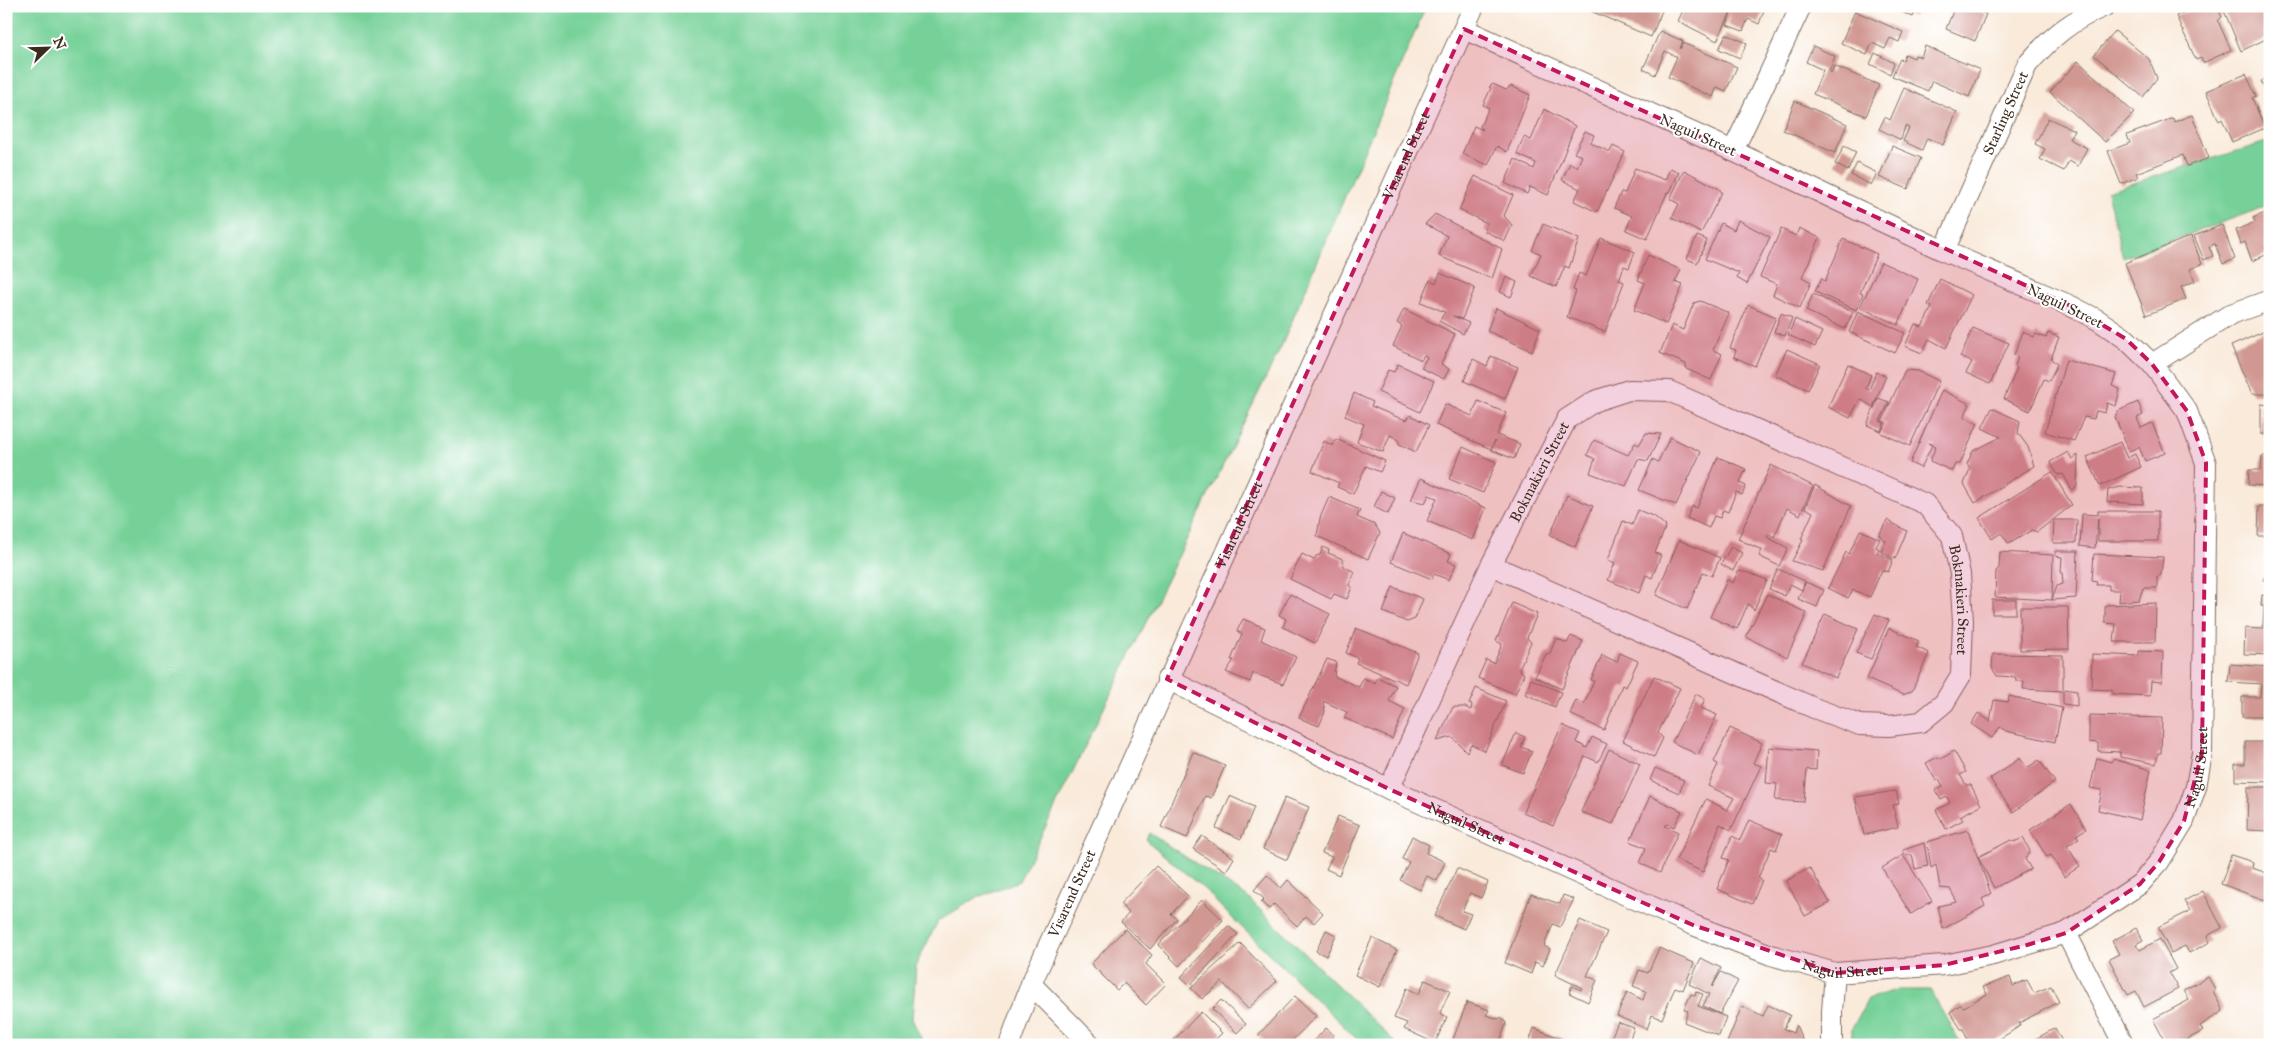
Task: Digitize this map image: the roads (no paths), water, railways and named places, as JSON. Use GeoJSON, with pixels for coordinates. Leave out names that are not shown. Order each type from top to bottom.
{"type":"FeatureCollection","features":[{"type":"Feature","properties":{"kind":"street","name":"Visarend Street"},"geometry":{"type":"LineString","coordinates":[[1009,1045],[1030,984],[1474,6]]}},
{"type":"Feature","properties":{"kind":"street"},"geometry":{"type":"LineString","coordinates":[[1734,150],[1801,6]]}},
{"type":"Feature","properties":{"kind":"street","name":"Starling Street"},"geometry":{"type":"LineString","coordinates":[[1944,251],[2027,65],[2048,40],[2080,17],[2105,6]]}},
{"type":"Feature","properties":{"kind":"street","name":"Naguil Street"},"geometry":{"type":"LineString","coordinates":[[1167,679],[1389,789],[1693,925],[1771,955],[1835,973],[1944,965],[1993,955],[2066,933],[2140,884],[2159,862],[2184,821],[2196,787],[2202,754],[2206,463],[2187,411],[2152,364],[2126,339],[2098,320],[2071,306],[1944,251],[1734,150],[1464,29]]}},
{"type":"Feature","properties":{"kind":"street"},"geometry":{"type":"LineString","coordinates":[[2152,364],[2231,314],[2270,300]]}},
{"type":"Feature","properties":{"kind":"street","name":"Bokmakieri Street"},"geometry":{"type":"LineString","coordinates":[[1389,789],[1491,565],[1567,419],[1595,401],[1629,390],[1669,391],[1925,504],[1952,536],[1960,574],[1963,621],[1961,675],[1944,703],[1921,722],[1888,726],[1860,725],[1814,708],[1491,565]]}},
{"type":"Feature","properties":{"kind":"street"},"geometry":{"type":"LineString","coordinates":[[2066,933],[2124,1045]]}},
{"type":"Feature","properties":{"kind":"street"},"geometry":{"type":"LineString","coordinates":[[1832,1045],[1835,973]]}},
{"type":"Feature","properties":{"kind":"street"},"geometry":{"type":"LineString","coordinates":[[1030,984],[1091,1045]]}}]}
